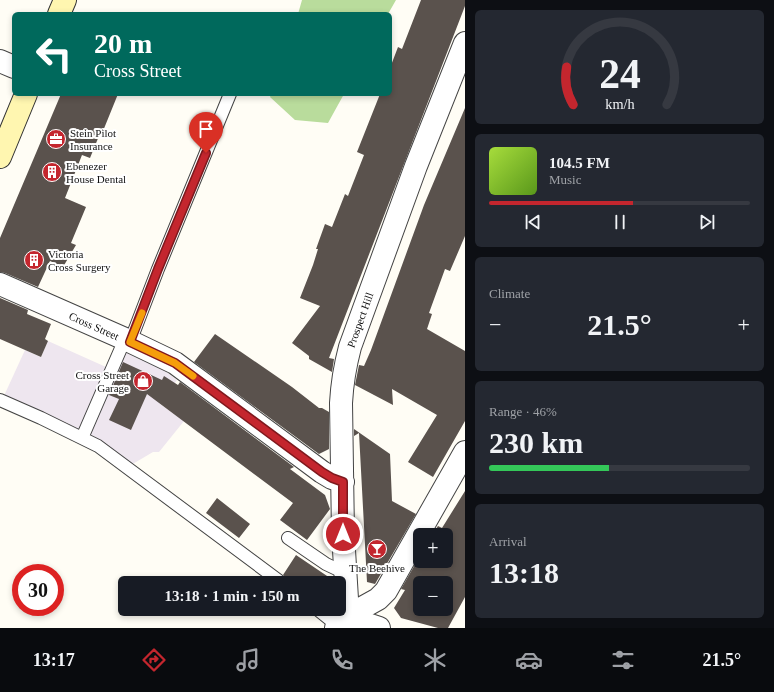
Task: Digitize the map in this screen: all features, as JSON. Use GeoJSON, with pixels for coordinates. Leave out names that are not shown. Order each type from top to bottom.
{"type":"FeatureCollection","features":[{"type":"Feature","properties":{"kind":"street"},"geometry":{"type":"LineString","coordinates":[[61,12],[65,0]]}},
{"type":"Feature","properties":{"kind":"street","name":"Prospect Hill"},"geometry":{"type":"LineString","coordinates":[[342,623],[347,599],[343,534],[342,392],[344,373],[350,347],[416,166],[465,43]]}},
{"type":"Feature","properties":{"kind":"street"},"geometry":{"type":"LineString","coordinates":[[0,61],[12,66]]}},
{"type":"Feature","properties":{"kind":"street"},"geometry":{"type":"LineString","coordinates":[[0,157],[25,96]]}},
{"type":"Feature","properties":{"kind":"street","name":"Cross Street"},"geometry":{"type":"LineString","coordinates":[[0,284],[128,340],[175,363],[322,472],[343,482]]}},
{"type":"Feature","properties":{"kind":"street"},"geometry":{"type":"LineString","coordinates":[[342,623],[378,599],[386,591],[465,452]]}},
{"type":"Feature","properties":{"kind":"street"},"geometry":{"type":"LineString","coordinates":[[342,623],[367,624],[379,628]]}},
{"type":"Feature","properties":{"kind":"lane"},"geometry":{"type":"LineString","coordinates":[[82,438],[128,340],[229,96]]}},
{"type":"Feature","properties":{"kind":"lane"},"geometry":{"type":"LineString","coordinates":[[0,400],[98,446],[273,576]]}},
{"type":"Feature","properties":{"kind":"lane"},"geometry":{"type":"LineString","coordinates":[[288,538],[326,564],[345,573]]}},
{"type":"Feature","properties":{"kind":"lane"},"geometry":{"type":"LineString","coordinates":[[329,616],[342,623]]}},
{"type":"Feature","properties":{"kind":"shaded area"},"geometry":{"type":"Polygon","coordinates":[[[48,341],[106,367],[115,347],[164,370],[177,380],[160,404],[184,421],[159,452],[153,452],[131,465],[3,398],[25,350],[41,357],[48,341]]]}},
{"type":"Feature","properties":{"kind":"green space"},"geometry":{"type":"Polygon","coordinates":[[[302,0],[396,0],[389,12],[299,12],[302,0]]]}},
{"type":"Feature","properties":{"kind":"green space"},"geometry":{"type":"Polygon","coordinates":[[[343,96],[328,123],[295,120],[270,97],[343,96]]]}},
{"type":"Feature","properties":{"kind":"building"},"geometry":{"type":"Polygon","coordinates":[[[421,0],[465,0],[465,6],[329,358],[334,359],[332,372],[309,359],[309,356],[292,343],[320,306],[300,298],[313,265],[318,249],[316,249],[325,224],[332,227],[345,194],[348,196],[364,155],[357,152],[379,96],[392,96],[392,63],[398,47],[402,49],[421,0]]]}},
{"type":"Feature","properties":{"kind":"building"},"geometry":{"type":"Polygon","coordinates":[[[60,96],[117,96],[90,158],[82,155],[65,198],[86,207],[71,243],[76,245],[63,267],[50,261],[38,287],[0,272],[0,238],[60,96]]]}},
{"type":"Feature","properties":{"kind":"building"},"geometry":{"type":"Polygon","coordinates":[[[465,108],[465,236],[450,271],[445,269],[429,313],[432,314],[427,329],[465,351],[465,421],[433,477],[408,462],[437,415],[392,389],[393,405],[355,385],[359,365],[364,366],[371,350],[424,205],[465,108]]]}},
{"type":"Feature","properties":{"kind":"building"},"geometry":{"type":"Polygon","coordinates":[[[0,298],[28,310],[27,314],[51,324],[45,339],[48,341],[41,357],[0,339],[0,298]]]}},
{"type":"Feature","properties":{"kind":"building"},"geometry":{"type":"Polygon","coordinates":[[[215,334],[292,387],[319,408],[329,412],[329,449],[319,454],[194,362],[215,334]]]}},
{"type":"Feature","properties":{"kind":"building"},"geometry":{"type":"Polygon","coordinates":[[[123,362],[162,380],[164,376],[178,385],[180,382],[294,467],[290,469],[325,495],[330,509],[307,540],[280,520],[293,503],[147,394],[131,430],[109,420],[119,399],[109,395],[123,362]]]}},
{"type":"Feature","properties":{"kind":"building"},"geometry":{"type":"Polygon","coordinates":[[[354,429],[390,454],[392,501],[416,514],[375,584],[367,582],[359,433],[354,436],[354,429]]]}},
{"type":"Feature","properties":{"kind":"building"},"geometry":{"type":"Polygon","coordinates":[[[465,491],[465,597],[448,628],[438,628],[401,618],[394,608],[405,590],[401,589],[413,568],[453,568],[453,528],[442,528],[465,491]]]}},
{"type":"Feature","properties":{"kind":"building"},"geometry":{"type":"Polygon","coordinates":[[[217,498],[250,524],[239,538],[206,513],[217,498]]]}},
{"type":"Feature","properties":{"kind":"building"},"geometry":{"type":"Polygon","coordinates":[[[296,555],[327,576],[284,576],[283,575],[296,555]]]}},
{"type":"Feature","properties":{"kind":"slow traffic"},"geometry":{"type":"LineString","coordinates":[[142,313],[130,342],[175,363],[193,376]]}},
{"type":"Feature","properties":{"kind":"place","name":"Stein Pilot Insurance"},"geometry":{"type":"Point","coordinates":[56,139]}},
{"type":"Feature","properties":{"kind":"place","name":"Ebenezer House Dental"},"geometry":{"type":"Point","coordinates":[52,172]}},
{"type":"Feature","properties":{"kind":"place","name":"Victoria Cross Surgery"},"geometry":{"type":"Point","coordinates":[34,260]}},
{"type":"Feature","properties":{"kind":"place","name":"Cross Street Garage"},"geometry":{"type":"Point","coordinates":[143,381]}},
{"type":"Feature","properties":{"kind":"place","name":"The Beehive"},"geometry":{"type":"Point","coordinates":[377,549]}},
{"type":"Feature","properties":{"kind":"route"},"geometry":{"type":"LineString","coordinates":[[206,153],[158,269],[130,342],[175,363],[322,472],[343,482],[343,534]]}}]}
